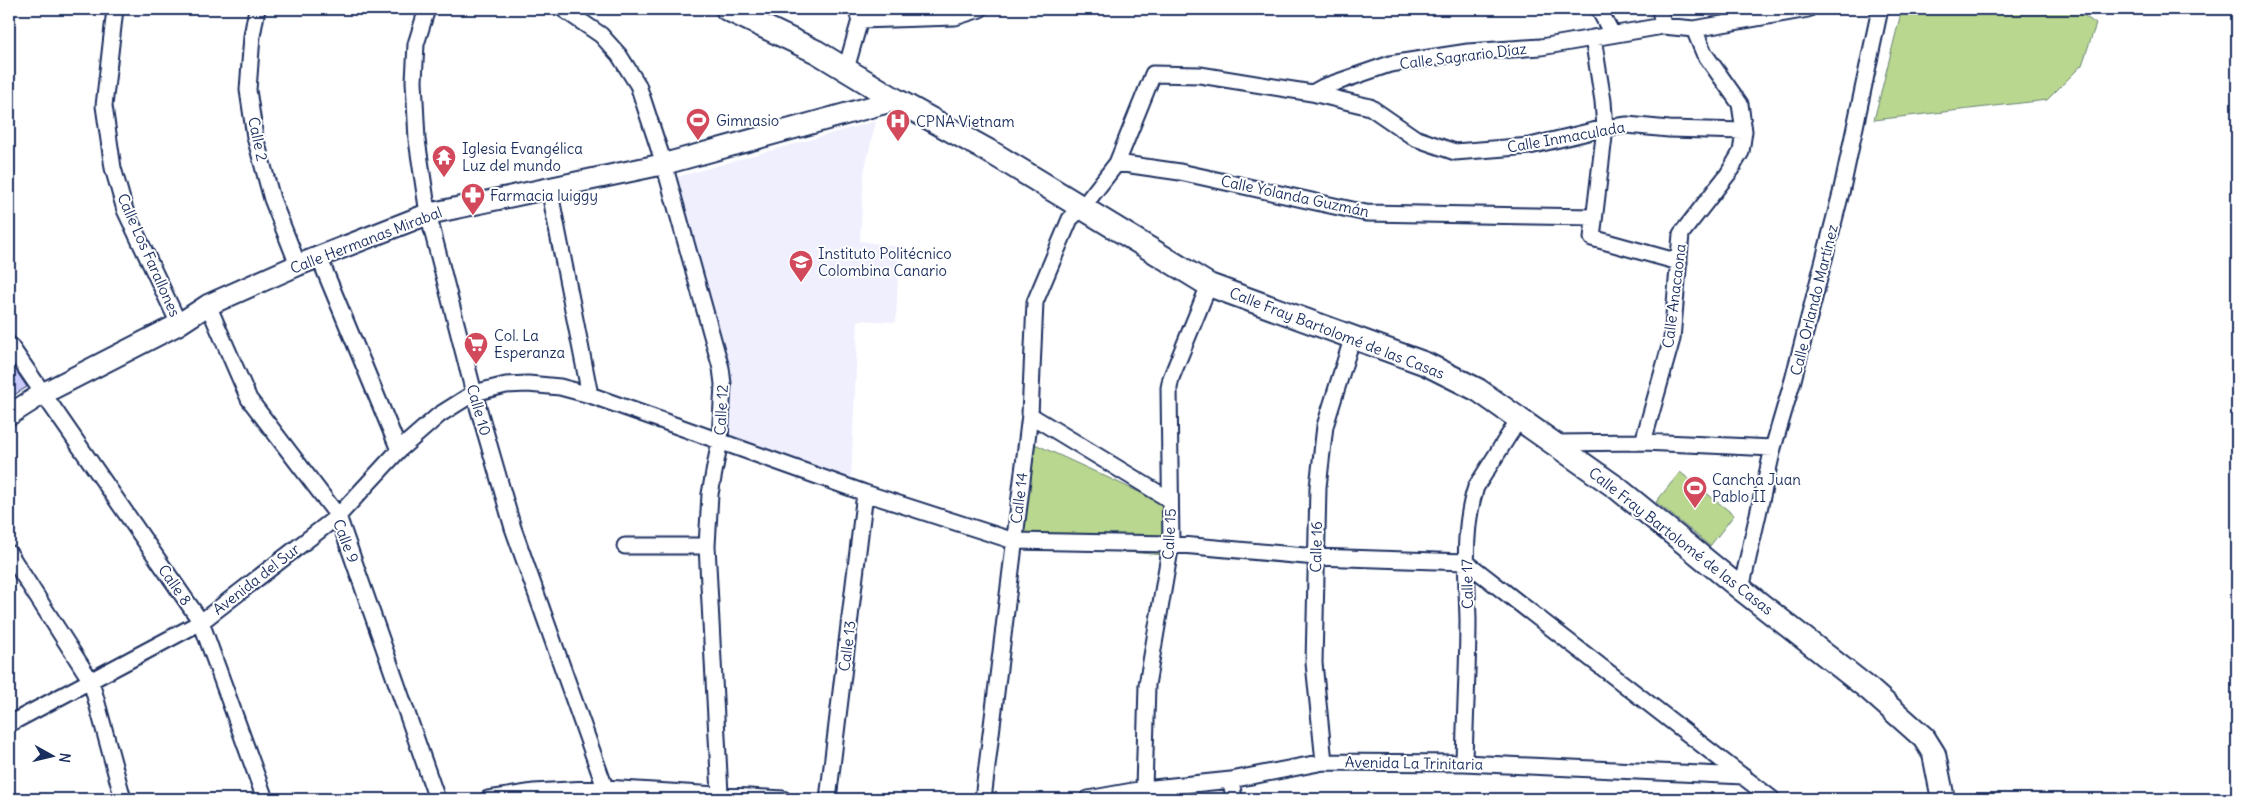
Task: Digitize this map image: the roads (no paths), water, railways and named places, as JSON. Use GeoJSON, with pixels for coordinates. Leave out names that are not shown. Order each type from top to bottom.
{"type":"FeatureCollection","features":[{"type":"Feature","properties":{"kind":"main road","name":"Calle Fray Bartolomé de las Casas"},"geometry":{"type":"LineString","coordinates":[[727,9],[816,52],[896,100],[994,154],[1209,285],[1426,364],[1478,390],[1617,488],[1741,589],[1870,690],[1924,738],[1934,754],[1944,799]]}},
{"type":"Feature","properties":{"kind":"street","name":"Calle Los Farallones"},"geometry":{"type":"LineString","coordinates":[[114,9],[104,106],[113,168],[125,210],[179,324]]}},
{"type":"Feature","properties":{"kind":"street","name":"Calle 2"},"geometry":{"type":"LineString","coordinates":[[257,9],[252,36],[248,90],[256,137],[272,199],[298,265]]}},
{"type":"Feature","properties":{"kind":"street","name":"Calle 10"},"geometry":{"type":"LineString","coordinates":[[427,9],[416,44],[414,81],[417,140],[428,214],[474,393],[513,528],[607,794]]}},
{"type":"Feature","properties":{"kind":"street","name":"Calle 12"},"geometry":{"type":"LineString","coordinates":[[563,9],[601,35],[618,55],[638,85],[664,164],[721,368],[723,384],[720,440],[710,494],[707,546],[720,794]]}},
{"type":"Feature","properties":{"kind":"street"},"geometry":{"type":"LineString","coordinates":[[846,70],[858,14],[955,17],[980,9]]}},
{"type":"Feature","properties":{"kind":"street"},"geometry":{"type":"LineString","coordinates":[[1599,9],[1612,34]]}},
{"type":"Feature","properties":{"kind":"street"},"geometry":{"type":"LineString","coordinates":[[1660,9],[1663,26]]}},
{"type":"Feature","properties":{"kind":"street","name":"Calle Sagrario Díaz"},"geometry":{"type":"LineString","coordinates":[[1312,92],[1323,86],[1390,64],[1468,52],[1541,47],[1663,26],[1694,29],[1808,9]]}},
{"type":"Feature","properties":{"kind":"street","name":"Calle Orlando Martínez"},"geometry":{"type":"LineString","coordinates":[[1741,589],[1773,448],[1796,371],[1841,193],[1880,9]]}},
{"type":"Feature","properties":{"kind":"street","name":"Calle Anacaona"},"geometry":{"type":"LineString","coordinates":[[1643,442],[1672,340],[1682,234],[1728,174],[1740,152],[1744,130],[1740,104],[1704,53],[1694,29]]}},
{"type":"Feature","properties":{"kind":"street"},"geometry":{"type":"LineString","coordinates":[[1593,38],[1603,101],[1605,128],[1592,238],[1679,262]]}},
{"type":"Feature","properties":{"kind":"street"},"geometry":{"type":"LineString","coordinates":[[1082,208],[1118,163],[1153,74],[1200,75],[1312,92]]}},
{"type":"Feature","properties":{"kind":"street","name":"Calle Inmaculada"},"geometry":{"type":"LineString","coordinates":[[1312,92],[1370,107],[1415,138],[1455,152],[1530,146],[1605,128],[1628,125],[1669,129],[1744,130]]}},
{"type":"Feature","properties":{"kind":"street","name":"Calle Hermanas Mirabal"},"geometry":{"type":"LineString","coordinates":[[9,415],[42,394],[179,324],[208,306],[298,265],[428,214],[664,164],[896,100]]}},
{"type":"Feature","properties":{"kind":"street","name":"Calle Yolanda Guzmán"},"geometry":{"type":"LineString","coordinates":[[1118,163],[1180,172],[1366,213],[1594,218]]}},
{"type":"Feature","properties":{"kind":"street"},"geometry":{"type":"LineString","coordinates":[[550,188],[590,395]]}},
{"type":"Feature","properties":{"kind":"street","name":"Calle 14"},"geometry":{"type":"LineString","coordinates":[[983,799],[1030,415],[1035,302],[1070,219],[1082,208]]}},
{"type":"Feature","properties":{"kind":"street"},"geometry":{"type":"LineString","coordinates":[[319,257],[399,450]]}},
{"type":"Feature","properties":{"kind":"street","name":"Calle 15"},"geometry":{"type":"LineString","coordinates":[[1144,789],[1147,685],[1171,544],[1169,388],[1171,378],[1209,285]]}},
{"type":"Feature","properties":{"kind":"street","name":"Calle 9"},"geometry":{"type":"LineString","coordinates":[[208,306],[249,399],[338,516],[437,799]]}},
{"type":"Feature","properties":{"kind":"street","name":"Calle 16"},"geometry":{"type":"LineString","coordinates":[[1324,762],[1314,663],[1318,487],[1325,426],[1353,336]]}},
{"type":"Feature","properties":{"kind":"street","name":"Calle 8"},"geometry":{"type":"LineString","coordinates":[[9,344],[200,622],[265,799]]}},
{"type":"Feature","properties":{"kind":"street","name":"Avenida del Sur"},"geometry":{"type":"LineString","coordinates":[[9,724],[200,622],[338,516],[399,450],[439,415],[474,393],[506,385],[528,384],[560,387],[590,395],[865,492],[1014,541],[1171,544],[1316,557],[1466,562]]}},
{"type":"Feature","properties":{"kind":"street"},"geometry":{"type":"LineString","coordinates":[[1030,415],[1170,500]]}},
{"type":"Feature","properties":{"kind":"street","name":"Calle 17"},"geometry":{"type":"LineString","coordinates":[[1464,762],[1468,620],[1466,562],[1472,497],[1476,487],[1519,419]]}},
{"type":"Feature","properties":{"kind":"street"},"geometry":{"type":"LineString","coordinates":[[1555,443],[1643,442],[1773,448]]}},
{"type":"Feature","properties":{"kind":"street","name":"Calle 13"},"geometry":{"type":"LineString","coordinates":[[828,799],[865,492]]}},
{"type":"Feature","properties":{"kind":"street"},"geometry":{"type":"LineString","coordinates":[[625,546],[707,546]]}},
{"type":"Feature","properties":{"kind":"street"},"geometry":{"type":"LineString","coordinates":[[9,552],[91,681],[122,799]]}},
{"type":"Feature","properties":{"kind":"street"},"geometry":{"type":"LineString","coordinates":[[1466,562],[1772,799]]}},
{"type":"Feature","properties":{"kind":"street","name":"Avenida La Trinitaria"},"geometry":{"type":"LineString","coordinates":[[1088,799],[1144,789],[1231,780],[1324,762],[1464,762],[1744,776]]}},
{"type":"Feature","properties":{"kind":"street"},"geometry":{"type":"LineString","coordinates":[[1231,780],[1234,799]]}},
{"type":"Feature","properties":{"kind":"street"},"geometry":{"type":"LineString","coordinates":[[488,799],[534,792],[720,794],[783,799]]}},
{"type":"Feature","properties":{"kind":"place","name":"Gimnasio"},"geometry":{"type":"Point","coordinates":[698,141]}},
{"type":"Feature","properties":{"kind":"place","name":"CPNA Vietnam"},"geometry":{"type":"Point","coordinates":[898,142]}},
{"type":"Feature","properties":{"kind":"place","name":"Iglesia Evangélica Luz del mundo"},"geometry":{"type":"Point","coordinates":[444,178]}},
{"type":"Feature","properties":{"kind":"place","name":"Farmacia luiggy"},"geometry":{"type":"Point","coordinates":[473,216]}},
{"type":"Feature","properties":{"kind":"place","name":"Instituto Politécnico Colombina Canario"},"geometry":{"type":"Point","coordinates":[801,283]}},
{"type":"Feature","properties":{"kind":"place","name":"Col. La Esperanza"},"geometry":{"type":"Point","coordinates":[476,365]}},
{"type":"Feature","properties":{"kind":"place","name":"Cancha Juan Pablo II"},"geometry":{"type":"Point","coordinates":[1695,509]}}]}
